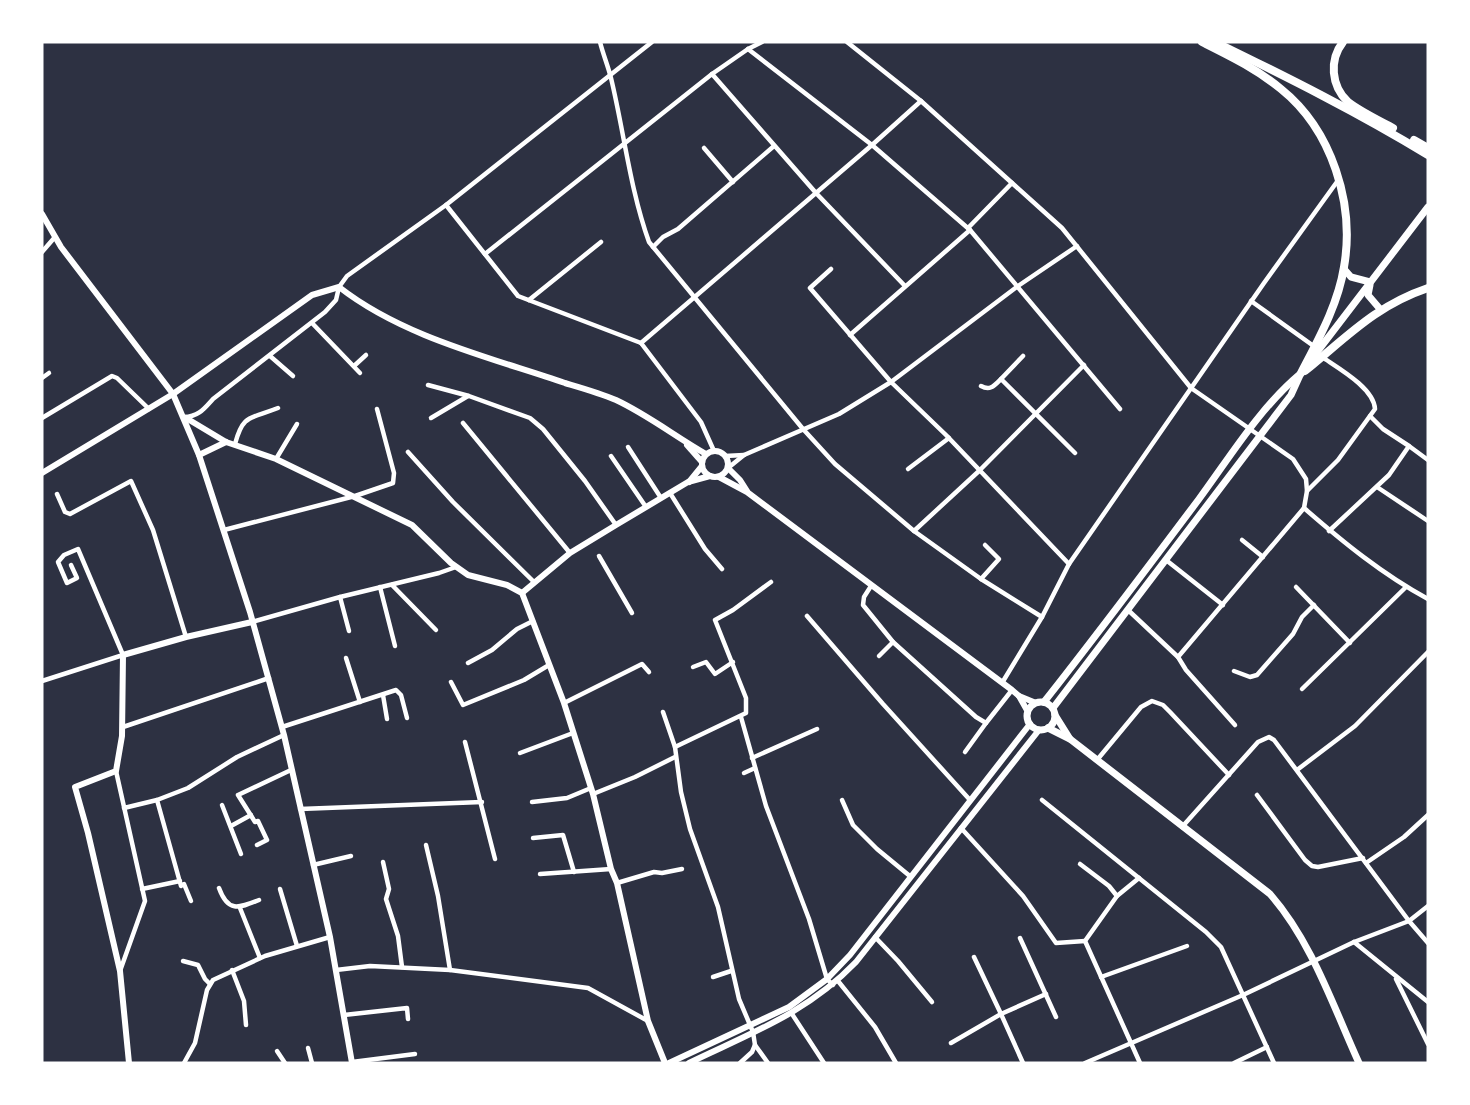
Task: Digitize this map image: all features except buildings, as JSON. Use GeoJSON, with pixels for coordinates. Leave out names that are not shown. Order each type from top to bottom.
{"type":"FeatureCollection","features":[{"type":"Feature","properties":{"kind":"main road"},"geometry":{"type":"LineString","coordinates":[[1202,42],[1262,74],[1283,90],[1314,125],[1332,158],[1339,179],[1346,220],[1347,243],[1344,269],[1334,304],[1315,347],[1301,374],[1291,395],[1054,711],[1053,723],[1048,728],[1039,730],[1030,724],[1028,712],[1040,702],[1132,588],[1282,389],[1301,374],[1322,357],[1356,327],[1380,309],[1409,294],[1428,288]]}},
{"type":"Feature","properties":{"kind":"main road"},"geometry":{"type":"LineString","coordinates":[[1215,42],[1327,99],[1428,155]]}},
{"type":"Feature","properties":{"kind":"main road"},"geometry":{"type":"LineString","coordinates":[[1343,42],[1334,60],[1333,72],[1342,95],[1356,107],[1428,148]]}},
{"type":"Feature","properties":{"kind":"main road"},"geometry":{"type":"LineString","coordinates":[[1301,374],[1428,207]]}},
{"type":"Feature","properties":{"kind":"main road"},"geometry":{"type":"LineString","coordinates":[[1344,269],[1351,277],[1370,282]]}},
{"type":"Feature","properties":{"kind":"main road"},"geometry":{"type":"LineString","coordinates":[[1370,282],[1368,295],[1380,309]]}},
{"type":"Feature","properties":{"kind":"main road"},"geometry":{"type":"LineString","coordinates":[[1040,702],[1054,711],[1070,739]]}},
{"type":"Feature","properties":{"kind":"main road"},"geometry":{"type":"LineString","coordinates":[[1048,728],[1070,739],[1270,894],[1294,926],[1312,960],[1359,1063]]}},
{"type":"Feature","properties":{"kind":"street"},"geometry":{"type":"LineString","coordinates":[[600,42],[610,76],[643,226],[652,246],[803,429],[835,464],[914,531],[981,579],[1042,617]]}},
{"type":"Feature","properties":{"kind":"street"},"geometry":{"type":"LineString","coordinates":[[184,417],[193,417],[200,413],[213,399],[312,323],[336,300],[339,287],[347,276],[447,205],[652,42]]}},
{"type":"Feature","properties":{"kind":"street"},"geometry":{"type":"LineString","coordinates":[[485,254],[712,74],[762,42]]}},
{"type":"Feature","properties":{"kind":"street"},"geometry":{"type":"LineString","coordinates":[[847,42],[921,101],[1049,215],[1077,246],[1191,388],[1293,459],[1306,479],[1307,491],[1304,508],[1178,657]]}},
{"type":"Feature","properties":{"kind":"street"},"geometry":{"type":"LineString","coordinates":[[748,49],[872,145],[969,229],[1120,409]]}},
{"type":"Feature","properties":{"kind":"street"},"geometry":{"type":"LineString","coordinates":[[712,74],[816,193],[905,286]]}},
{"type":"Feature","properties":{"kind":"street"},"geometry":{"type":"LineString","coordinates":[[641,343],[921,101]]}},
{"type":"Feature","properties":{"kind":"street"},"geometry":{"type":"LineString","coordinates":[[652,246],[678,229],[774,146]]}},
{"type":"Feature","properties":{"kind":"street"},"geometry":{"type":"LineString","coordinates":[[704,148],[733,182]]}},
{"type":"Feature","properties":{"kind":"street"},"geometry":{"type":"LineString","coordinates":[[1002,683],[1042,617],[1069,564],[1339,179]]}},
{"type":"Feature","properties":{"kind":"street"},"geometry":{"type":"LineString","coordinates":[[850,335],[969,229],[1012,183]]}},
{"type":"Feature","properties":{"kind":"street"},"geometry":{"type":"LineString","coordinates":[[447,205],[518,296],[641,343],[700,422],[714,451],[726,456],[744,455]]}},
{"type":"Feature","properties":{"kind":"street"},"geometry":{"type":"LineString","coordinates":[[42,214],[55,237],[173,394],[199,454],[252,622],[282,727],[330,937],[352,1063],[415,1054]]}},
{"type":"Feature","properties":{"kind":"street"},"geometry":{"type":"LineString","coordinates":[[42,252],[55,237]]}},
{"type":"Feature","properties":{"kind":"street"},"geometry":{"type":"LineString","coordinates":[[530,300],[601,242]]}},
{"type":"Feature","properties":{"kind":"street"},"geometry":{"type":"LineString","coordinates":[[719,477],[744,455],[839,414],[891,382],[1018,286],[1077,246]]}},
{"type":"Feature","properties":{"kind":"street"},"geometry":{"type":"LineString","coordinates":[[831,269],[810,288],[891,382],[949,438],[1069,564]]}},
{"type":"Feature","properties":{"kind":"street"},"geometry":{"type":"LineString","coordinates":[[42,473],[173,394],[312,295],[339,287]]}},
{"type":"Feature","properties":{"kind":"street"},"geometry":{"type":"LineString","coordinates":[[339,287],[356,300],[423,335],[616,400],[706,454]]}},
{"type":"Feature","properties":{"kind":"street"},"geometry":{"type":"LineString","coordinates":[[1251,302],[1315,347]]}},
{"type":"Feature","properties":{"kind":"street"},"geometry":{"type":"LineString","coordinates":[[312,323],[360,373]]}},
{"type":"Feature","properties":{"kind":"street"},"geometry":{"type":"LineString","coordinates":[[354,366],[366,355]]}},
{"type":"Feature","properties":{"kind":"street"},"geometry":{"type":"LineString","coordinates":[[270,356],[293,376]]}},
{"type":"Feature","properties":{"kind":"street"},"geometry":{"type":"LineString","coordinates":[[981,386],[986,389],[992,388],[1023,356]]}},
{"type":"Feature","properties":{"kind":"street"},"geometry":{"type":"LineString","coordinates":[[1307,491],[1338,460],[1375,409],[1374,400],[1364,388],[1322,357]]}},
{"type":"Feature","properties":{"kind":"street"},"geometry":{"type":"LineString","coordinates":[[914,531],[979,471],[1084,365]]}},
{"type":"Feature","properties":{"kind":"street"},"geometry":{"type":"LineString","coordinates":[[42,378],[49,373]]}},
{"type":"Feature","properties":{"kind":"street"},"geometry":{"type":"LineString","coordinates":[[42,418],[112,376],[117,378],[149,409]]}},
{"type":"Feature","properties":{"kind":"street"},"geometry":{"type":"LineString","coordinates":[[1001,379],[1075,453]]}},
{"type":"Feature","properties":{"kind":"street"},"geometry":{"type":"LineString","coordinates":[[428,385],[468,396],[530,418],[543,429],[585,481],[616,525]]}},
{"type":"Feature","properties":{"kind":"street"},"geometry":{"type":"LineString","coordinates":[[431,418],[468,396]]}},
{"type":"Feature","properties":{"kind":"street"},"geometry":{"type":"LineString","coordinates":[[235,444],[240,426],[244,421],[278,408]]}},
{"type":"Feature","properties":{"kind":"street"},"geometry":{"type":"LineString","coordinates":[[224,530],[389,485],[394,479],[376,409]]}},
{"type":"Feature","properties":{"kind":"street"},"geometry":{"type":"LineString","coordinates":[[1370,416],[1383,429],[1428,460]]}},
{"type":"Feature","properties":{"kind":"street"},"geometry":{"type":"LineString","coordinates":[[184,417],[226,442],[276,459],[412,525],[456,567],[468,574],[507,585],[522,593],[564,704],[592,791],[611,869],[617,883],[648,1021],[667,1063],[789,1007],[827,979],[850,955],[1030,724]]}},
{"type":"Feature","properties":{"kind":"street"},"geometry":{"type":"LineString","coordinates":[[463,423],[570,554]]}},
{"type":"Feature","properties":{"kind":"street"},"geometry":{"type":"LineString","coordinates":[[276,459],[297,424]]}},
{"type":"Feature","properties":{"kind":"street"},"geometry":{"type":"LineString","coordinates":[[908,469],[949,438]]}},
{"type":"Feature","properties":{"kind":"street"},"geometry":{"type":"LineString","coordinates":[[682,440],[702,464],[706,474],[710,476]]}},
{"type":"Feature","properties":{"kind":"street"},"geometry":{"type":"LineString","coordinates":[[199,454],[226,442]]}},
{"type":"Feature","properties":{"kind":"street"},"geometry":{"type":"LineString","coordinates":[[1329,531],[1389,475],[1409,446]]}},
{"type":"Feature","properties":{"kind":"street"},"geometry":{"type":"LineString","coordinates":[[628,447],[661,498]]}},
{"type":"Feature","properties":{"kind":"street"},"geometry":{"type":"LineString","coordinates":[[688,482],[702,464],[706,454],[714,451]]}},
{"type":"Feature","properties":{"kind":"street"},"geometry":{"type":"LineString","coordinates":[[408,452],[453,502],[534,582]]}},
{"type":"Feature","properties":{"kind":"street"},"geometry":{"type":"LineString","coordinates":[[611,456],[646,507]]}},
{"type":"Feature","properties":{"kind":"street"},"geometry":{"type":"LineString","coordinates":[[726,456],[728,468],[740,480],[747,492]]}},
{"type":"Feature","properties":{"kind":"street"},"geometry":{"type":"LineString","coordinates":[[522,593],[570,554],[688,482],[710,476],[719,477],[747,492],[1020,696],[1040,702]]}},
{"type":"Feature","properties":{"kind":"street"},"geometry":{"type":"LineString","coordinates":[[57,494],[65,512],[70,513],[131,481],[153,530],[186,637]]}},
{"type":"Feature","properties":{"kind":"street"},"geometry":{"type":"LineString","coordinates":[[1377,487],[1428,521]]}},
{"type":"Feature","properties":{"kind":"street"},"geometry":{"type":"LineString","coordinates":[[670,493],[705,549],[723,569]]}},
{"type":"Feature","properties":{"kind":"street"},"geometry":{"type":"LineString","coordinates":[[1304,508],[1347,546],[1406,587],[1428,598]]}},
{"type":"Feature","properties":{"kind":"street"},"geometry":{"type":"LineString","coordinates":[[1242,540],[1263,557]]}},
{"type":"Feature","properties":{"kind":"street"},"geometry":{"type":"LineString","coordinates":[[981,579],[999,559],[985,545]]}},
{"type":"Feature","properties":{"kind":"street"},"geometry":{"type":"LineString","coordinates":[[71,565],[77,578],[67,583],[58,562],[64,555],[78,549],[123,656],[123,727],[116,771],[145,901],[120,971]]}},
{"type":"Feature","properties":{"kind":"street"},"geometry":{"type":"LineString","coordinates":[[599,556],[632,613]]}},
{"type":"Feature","properties":{"kind":"street"},"geometry":{"type":"LineString","coordinates":[[1166,560],[1223,605]]}},
{"type":"Feature","properties":{"kind":"street"},"geometry":{"type":"LineString","coordinates":[[42,681],[186,637],[252,622],[456,567]]}},
{"type":"Feature","properties":{"kind":"street"},"geometry":{"type":"LineString","coordinates":[[675,747],[746,713],[747,698],[715,620],[733,610],[771,582]]}},
{"type":"Feature","properties":{"kind":"street"},"geometry":{"type":"LineString","coordinates":[[392,585],[436,630]]}},
{"type":"Feature","properties":{"kind":"street"},"geometry":{"type":"LineString","coordinates":[[871,586],[864,597],[863,605],[893,642],[975,717],[986,723]]}},
{"type":"Feature","properties":{"kind":"street"},"geometry":{"type":"LineString","coordinates":[[380,587],[395,646]]}},
{"type":"Feature","properties":{"kind":"street"},"geometry":{"type":"LineString","coordinates":[[1296,587],[1350,643]]}},
{"type":"Feature","properties":{"kind":"street"},"geometry":{"type":"LineString","coordinates":[[1302,689],[1406,587]]}},
{"type":"Feature","properties":{"kind":"street"},"geometry":{"type":"LineString","coordinates":[[340,597],[349,631]]}},
{"type":"Feature","properties":{"kind":"street"},"geometry":{"type":"LineString","coordinates":[[1234,671],[1250,677],[1257,675],[1293,634],[1302,617],[1314,605]]}},
{"type":"Feature","properties":{"kind":"street"},"geometry":{"type":"LineString","coordinates":[[1128,610],[1178,657],[1186,670],[1234,725]]}},
{"type":"Feature","properties":{"kind":"street"},"geometry":{"type":"LineString","coordinates":[[807,616],[970,800]]}},
{"type":"Feature","properties":{"kind":"street"},"geometry":{"type":"LineString","coordinates":[[468,663],[492,650],[517,629],[533,621]]}},
{"type":"Feature","properties":{"kind":"street"},"geometry":{"type":"LineString","coordinates":[[879,656],[893,642]]}},
{"type":"Feature","properties":{"kind":"street"},"geometry":{"type":"LineString","coordinates":[[1297,770],[1355,726],[1428,652]]}},
{"type":"Feature","properties":{"kind":"street"},"geometry":{"type":"LineString","coordinates":[[346,658],[360,702]]}},
{"type":"Feature","properties":{"kind":"street"},"geometry":{"type":"LineString","coordinates":[[693,667],[706,662],[715,674],[733,662]]}},
{"type":"Feature","properties":{"kind":"street"},"geometry":{"type":"LineString","coordinates":[[564,704],[642,664],[649,672]]}},
{"type":"Feature","properties":{"kind":"street"},"geometry":{"type":"LineString","coordinates":[[451,682],[463,705],[524,680],[549,665]]}},
{"type":"Feature","properties":{"kind":"street"},"geometry":{"type":"LineString","coordinates":[[123,727],[269,678]]}},
{"type":"Feature","properties":{"kind":"street"},"geometry":{"type":"LineString","coordinates":[[282,727],[396,690],[401,695],[407,718]]}},
{"type":"Feature","properties":{"kind":"street"},"geometry":{"type":"LineString","coordinates":[[965,752],[1012,690]]}},
{"type":"Feature","properties":{"kind":"street"},"geometry":{"type":"LineString","coordinates":[[383,695],[387,719]]}},
{"type":"Feature","properties":{"kind":"street"},"geometry":{"type":"LineString","coordinates":[[1020,696],[1028,712]]}},
{"type":"Feature","properties":{"kind":"street"},"geometry":{"type":"LineString","coordinates":[[1097,760],[1141,707],[1152,701],[1163,705],[1229,775]]}},
{"type":"Feature","properties":{"kind":"street"},"geometry":{"type":"LineString","coordinates":[[663,712],[675,747],[681,792],[690,829],[718,907],[739,999],[753,1032],[755,1045],[768,1063]]}},
{"type":"Feature","properties":{"kind":"street"},"geometry":{"type":"LineString","coordinates":[[741,717],[766,806],[809,919],[827,979],[836,983],[875,1026],[896,1063]]}},
{"type":"Feature","properties":{"kind":"street"},"geometry":{"type":"LineString","coordinates":[[752,758],[817,729]]}},
{"type":"Feature","properties":{"kind":"street"},"geometry":{"type":"LineString","coordinates":[[689,1063],[792,1014],[836,983],[1039,730]]}},
{"type":"Feature","properties":{"kind":"street"},"geometry":{"type":"LineString","coordinates":[[520,753],[573,733]]}},
{"type":"Feature","properties":{"kind":"street"},"geometry":{"type":"LineString","coordinates":[[123,808],[158,800],[188,788],[237,757],[284,735]]}},
{"type":"Feature","properties":{"kind":"street"},"geometry":{"type":"LineString","coordinates":[[1182,827],[1258,742],[1269,737],[1274,740],[1409,921],[1428,943]]}},
{"type":"Feature","properties":{"kind":"street"},"geometry":{"type":"LineString","coordinates":[[465,742],[495,859]]}},
{"type":"Feature","properties":{"kind":"street"},"geometry":{"type":"LineString","coordinates":[[532,802],[567,798],[592,791],[634,777],[675,757]]}},
{"type":"Feature","properties":{"kind":"street"},"geometry":{"type":"LineString","coordinates":[[744,773],[755,768]]}},
{"type":"Feature","properties":{"kind":"street"},"geometry":{"type":"LineString","coordinates":[[257,844],[267,840],[258,821],[255,822],[238,795],[291,770]]}},
{"type":"Feature","properties":{"kind":"street"},"geometry":{"type":"LineString","coordinates":[[116,771],[75,787],[120,971],[129,1063]]}},
{"type":"Feature","properties":{"kind":"street"},"geometry":{"type":"LineString","coordinates":[[1257,795],[1312,866],[1318,867],[1365,860],[1404,837],[1428,815]]}},
{"type":"Feature","properties":{"kind":"street"},"geometry":{"type":"LineString","coordinates":[[158,800],[181,886],[184,884],[191,901]]}},
{"type":"Feature","properties":{"kind":"street"},"geometry":{"type":"LineString","coordinates":[[842,800],[853,825],[877,849],[911,876]]}},
{"type":"Feature","properties":{"kind":"street"},"geometry":{"type":"LineString","coordinates":[[1042,800],[1206,932],[1221,947],[1274,1063]]}},
{"type":"Feature","properties":{"kind":"street"},"geometry":{"type":"LineString","coordinates":[[300,809],[482,802]]}},
{"type":"Feature","properties":{"kind":"street"},"geometry":{"type":"LineString","coordinates":[[222,805],[242,854]]}},
{"type":"Feature","properties":{"kind":"street"},"geometry":{"type":"LineString","coordinates":[[231,826],[251,815]]}},
{"type":"Feature","properties":{"kind":"street"},"geometry":{"type":"LineString","coordinates":[[961,828],[1023,896],[1056,943],[1085,940],[1117,896],[1139,878]]}},
{"type":"Feature","properties":{"kind":"street"},"geometry":{"type":"LineString","coordinates":[[533,838],[563,835],[574,872]]}},
{"type":"Feature","properties":{"kind":"street"},"geometry":{"type":"LineString","coordinates":[[426,845],[438,896],[450,970]]}},
{"type":"Feature","properties":{"kind":"street"},"geometry":{"type":"LineString","coordinates":[[313,865],[351,856]]}},
{"type":"Feature","properties":{"kind":"street"},"geometry":{"type":"LineString","coordinates":[[383,862],[389,889],[386,899],[398,936],[402,967]]}},
{"type":"Feature","properties":{"kind":"street"},"geometry":{"type":"LineString","coordinates":[[1080,864],[1109,886],[1117,896]]}},
{"type":"Feature","properties":{"kind":"street"},"geometry":{"type":"LineString","coordinates":[[540,874],[611,869]]}},
{"type":"Feature","properties":{"kind":"street"},"geometry":{"type":"LineString","coordinates":[[617,883],[654,872],[662,873],[682,869]]}},
{"type":"Feature","properties":{"kind":"street"},"geometry":{"type":"LineString","coordinates":[[142,889],[180,881]]}},
{"type":"Feature","properties":{"kind":"street"},"geometry":{"type":"LineString","coordinates":[[219,888],[222,897],[234,907],[240,908],[259,900]]}},
{"type":"Feature","properties":{"kind":"street"},"geometry":{"type":"LineString","coordinates":[[280,889],[297,946]]}},
{"type":"Feature","properties":{"kind":"street"},"geometry":{"type":"LineString","coordinates":[[1085,1063],[1243,995],[1312,960],[1409,921],[1428,906]]}},
{"type":"Feature","properties":{"kind":"street"},"geometry":{"type":"LineString","coordinates":[[240,908],[260,958]]}},
{"type":"Feature","properties":{"kind":"street"},"geometry":{"type":"LineString","coordinates":[[184,1063],[195,1043],[210,984],[218,976],[260,958],[330,937]]}},
{"type":"Feature","properties":{"kind":"street"},"geometry":{"type":"LineString","coordinates":[[875,937],[932,1002]]}},
{"type":"Feature","properties":{"kind":"street"},"geometry":{"type":"LineString","coordinates":[[1020,938],[1056,1017]]}},
{"type":"Feature","properties":{"kind":"street"},"geometry":{"type":"LineString","coordinates":[[1085,940],[1140,1063]]}},
{"type":"Feature","properties":{"kind":"street"},"geometry":{"type":"LineString","coordinates":[[1354,942],[1428,1002]]}},
{"type":"Feature","properties":{"kind":"street"},"geometry":{"type":"LineString","coordinates":[[1101,977],[1187,946]]}},
{"type":"Feature","properties":{"kind":"street"},"geometry":{"type":"LineString","coordinates":[[974,957],[1023,1063]]}},
{"type":"Feature","properties":{"kind":"street"},"geometry":{"type":"LineString","coordinates":[[183,961],[198,964],[210,984]]}},
{"type":"Feature","properties":{"kind":"street"},"geometry":{"type":"LineString","coordinates":[[336,970],[370,966],[450,970],[588,988],[648,1021]]}},
{"type":"Feature","properties":{"kind":"street"},"geometry":{"type":"LineString","coordinates":[[232,970],[244,1001],[246,1025]]}},
{"type":"Feature","properties":{"kind":"street"},"geometry":{"type":"LineString","coordinates":[[713,977],[732,971]]}},
{"type":"Feature","properties":{"kind":"street"},"geometry":{"type":"LineString","coordinates":[[1395,975],[1428,1044]]}},
{"type":"Feature","properties":{"kind":"street"},"geometry":{"type":"LineString","coordinates":[[1406,998],[1416,993]]}},
{"type":"Feature","properties":{"kind":"street"},"geometry":{"type":"LineString","coordinates":[[951,1043],[1001,1014],[1046,994]]}},
{"type":"Feature","properties":{"kind":"street"},"geometry":{"type":"LineString","coordinates":[[344,1015],[407,1008],[408,1019]]}},
{"type":"Feature","properties":{"kind":"street"},"geometry":{"type":"LineString","coordinates":[[792,1014],[825,1063]]}},
{"type":"Feature","properties":{"kind":"street"},"geometry":{"type":"LineString","coordinates":[[740,1063],[752,1052],[755,1045]]}},
{"type":"Feature","properties":{"kind":"street"},"geometry":{"type":"LineString","coordinates":[[1234,1063],[1267,1047]]}},
{"type":"Feature","properties":{"kind":"street"},"geometry":{"type":"LineString","coordinates":[[308,1048],[312,1063]]}},
{"type":"Feature","properties":{"kind":"street"},"geometry":{"type":"LineString","coordinates":[[277,1051],[285,1063]]}}]}
